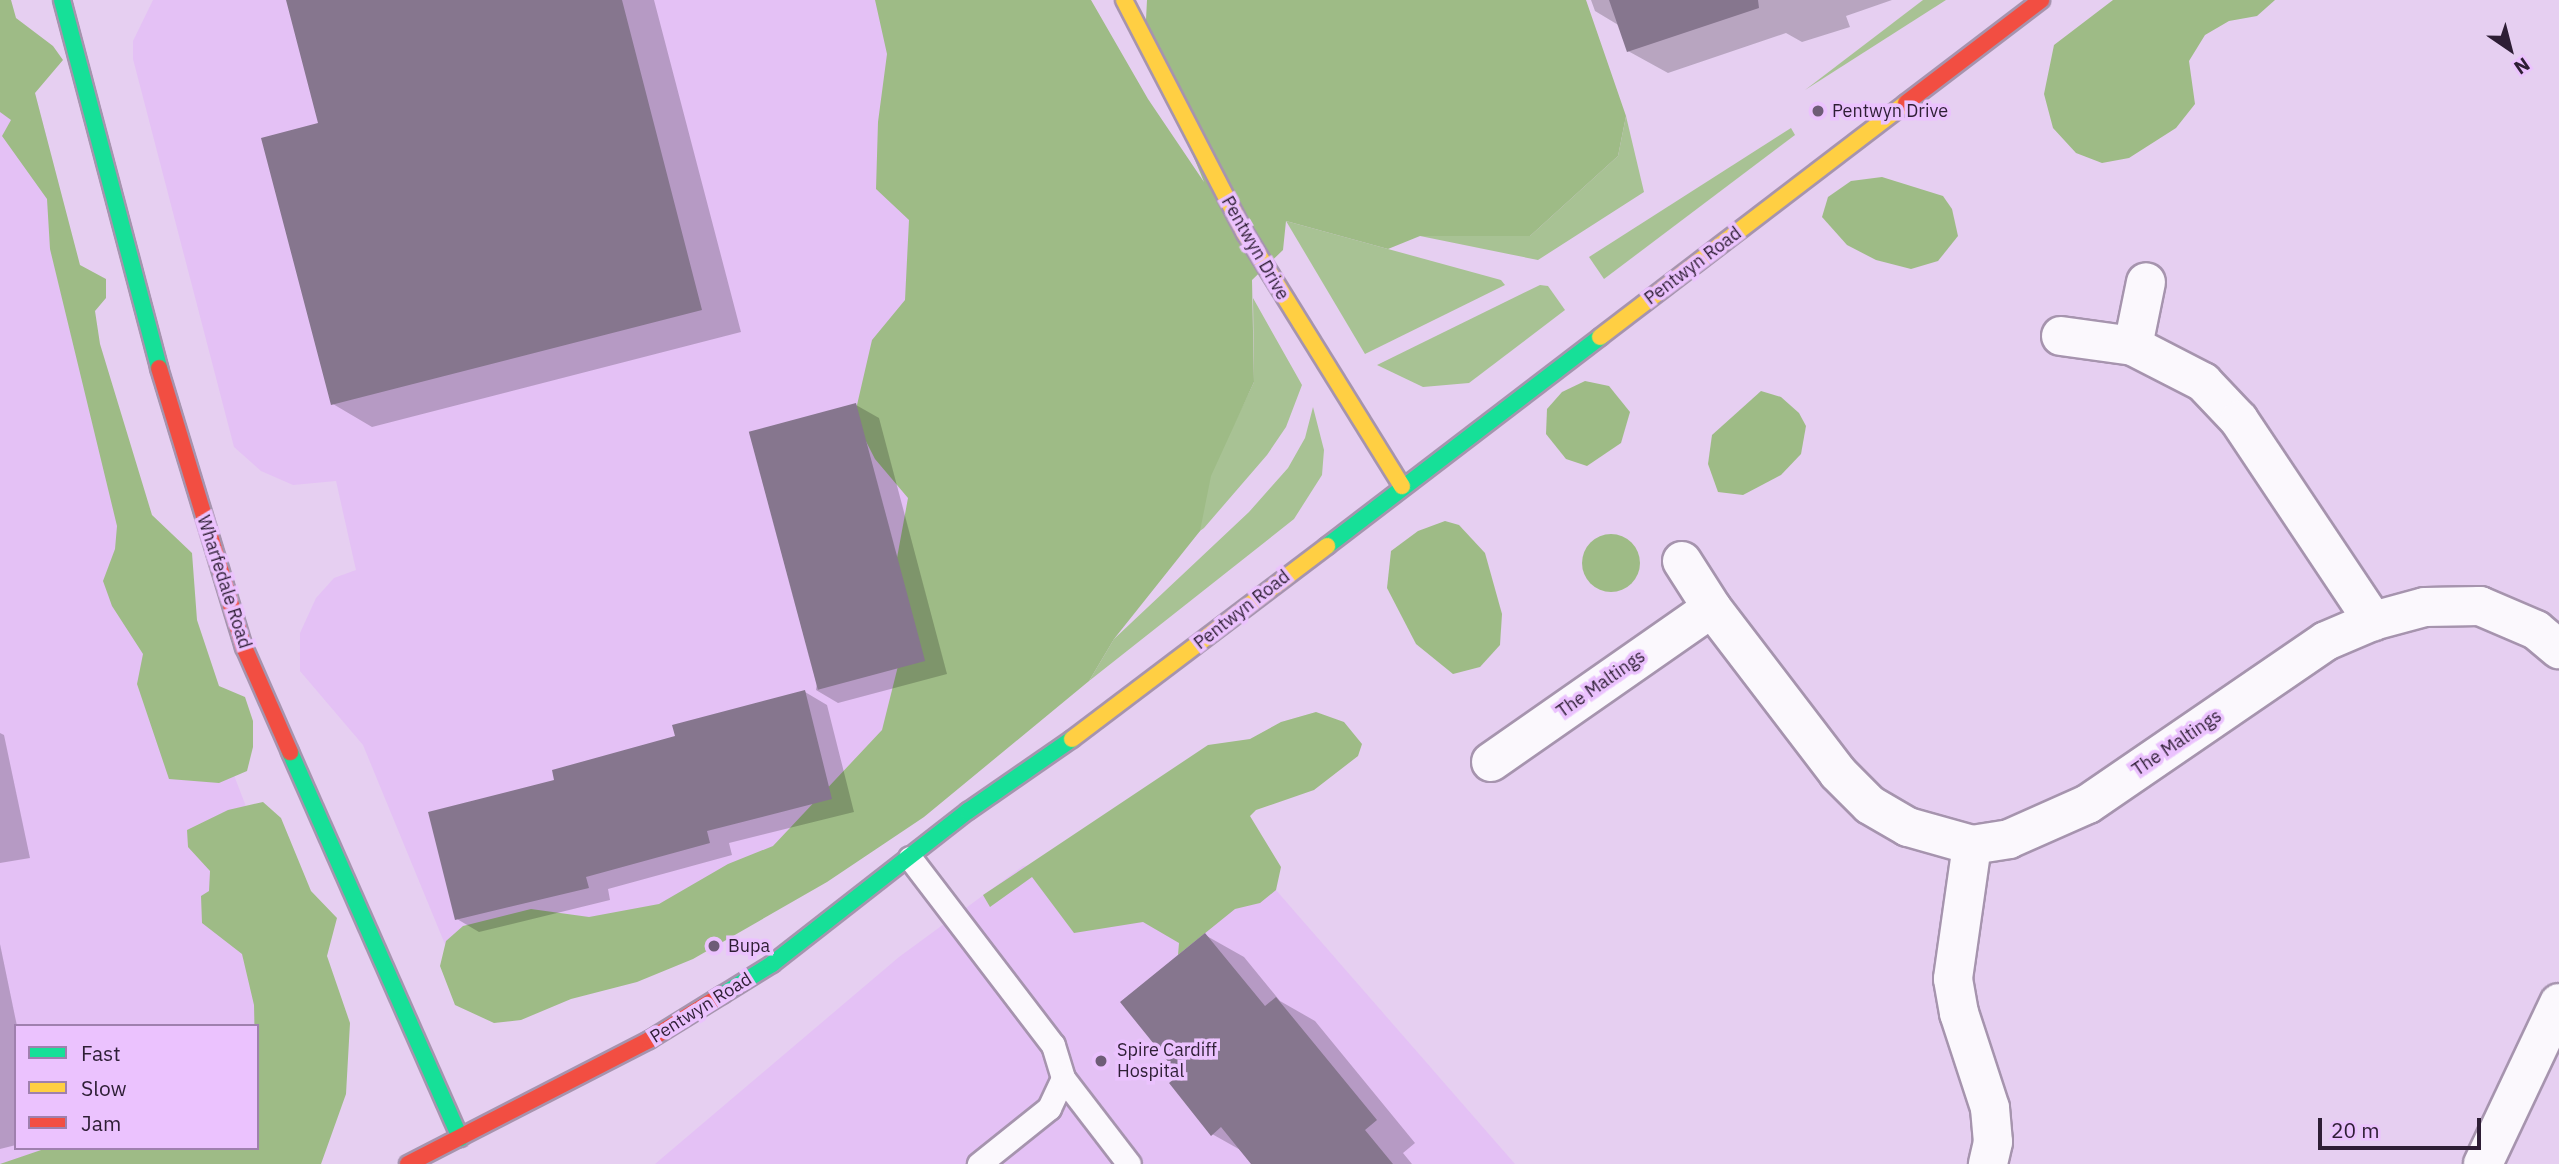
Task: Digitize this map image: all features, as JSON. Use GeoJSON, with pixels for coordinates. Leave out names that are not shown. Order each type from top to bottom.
{"type":"FeatureCollection","features":[{"type":"Feature","properties":{"kind":"street","name":"Wharfedale Road"},"geometry":{"type":"LineString","coordinates":[[62,0],[158,363],[244,647],[460,1138]]}},
{"type":"Feature","properties":{"kind":"street","name":"Pentwyn Drive"},"geometry":{"type":"LineString","coordinates":[[1124,0],[1245,233],[1402,486]]}},
{"type":"Feature","properties":{"kind":"street","name":"Pentwyn Road"},"geometry":{"type":"LineString","coordinates":[[408,1164],[649,1040],[761,971],[1110,712],[1402,486],[2041,0]]}},
{"type":"Feature","properties":{"kind":"street"},"geometry":{"type":"LineString","coordinates":[[2133,346],[2146,282]]}},
{"type":"Feature","properties":{"kind":"street"},"geometry":{"type":"LineString","coordinates":[[2060,336],[2133,346],[2203,382],[2239,420],[2373,621]]}},
{"type":"Feature","properties":{"kind":"street","name":"The Maltings"},"geometry":{"type":"LineString","coordinates":[[1682,561],[1712,608],[1838,773],[1870,805],[1908,827],[1972,845],[2009,839],[2088,804],[2326,641],[2373,621],[2425,607],[2480,606],[2536,630],[2559,649]]}},
{"type":"Feature","properties":{"kind":"street","name":"The Maltings"},"geometry":{"type":"LineString","coordinates":[[1491,762],[1712,608]]}},
{"type":"Feature","properties":{"kind":"street"},"geometry":{"type":"LineString","coordinates":[[1972,845],[1953,979],[1959,1013],[1990,1108],[1993,1142],[1988,1164]]}},
{"type":"Feature","properties":{"kind":"street"},"geometry":{"type":"LineString","coordinates":[[2483,1164],[2559,1003]]}},
{"type":"Feature","properties":{"kind":"lane"},"geometry":{"type":"LineString","coordinates":[[910,858],[1053,1045],[1063,1078],[1129,1164]]}},
{"type":"Feature","properties":{"kind":"lane"},"geometry":{"type":"LineString","coordinates":[[979,1164],[1049,1108],[1063,1078]]}},
{"type":"Feature","properties":{"kind":"shaded area"},"geometry":{"type":"Polygon","coordinates":[[[0,0],[11,0],[100,344],[199,684],[316,989],[259,1025],[14,1024],[14,1150],[206,1150],[0,1164],[0,0]]]}},
{"type":"Feature","properties":{"kind":"shaded area"},"geometry":{"type":"Polygon","coordinates":[[[153,0],[918,0],[966,733],[544,993],[449,954],[363,745],[300,671],[300,633],[316,598],[334,578],[356,570],[336,481],[293,485],[261,471],[234,447],[133,59],[133,41],[153,0]]]}},
{"type":"Feature","properties":{"kind":"shaded area","name":"Spire Cardiff Hospital"},"geometry":{"type":"Polygon","coordinates":[[[1234,842],[1515,1164],[655,1164],[899,957],[1023,866],[1234,842]]]}},
{"type":"Feature","properties":{"kind":"green space"},"geometry":{"type":"Polygon","coordinates":[[[0,0],[11,0],[16,18],[53,46],[63,60],[35,93],[80,265],[106,279],[106,298],[95,311],[100,344],[152,515],[192,553],[197,620],[219,686],[245,697],[253,721],[253,747],[247,771],[219,783],[169,779],[137,684],[143,654],[112,606],[103,581],[115,549],[117,526],[50,249],[47,199],[2,136],[11,120],[0,112],[0,0]]]}},
{"type":"Feature","properties":{"kind":"green space"},"geometry":{"type":"Polygon","coordinates":[[[875,0],[1091,0],[1148,99],[1204,182],[1145,39],[1147,0],[1586,0],[1626,116],[1618,156],[1530,236],[1420,236],[1388,249],[1286,221],[1283,250],[1252,280],[1254,382],[1211,476],[1200,531],[1114,639],[1089,681],[924,817],[827,882],[693,959],[637,982],[571,999],[521,1020],[494,1023],[455,1005],[440,966],[446,941],[463,926],[531,909],[589,917],[659,904],[728,864],[773,846],[882,730],[900,658],[890,596],[908,498],[875,459],[854,418],[872,340],[905,300],[909,220],[876,189],[878,122],[887,54],[875,0]]]}},
{"type":"Feature","properties":{"kind":"green space"},"geometry":{"type":"Polygon","coordinates":[[[1923,0],[1946,0],[1805,90],[1923,0]]]}},
{"type":"Feature","properties":{"kind":"green space"},"geometry":{"type":"Polygon","coordinates":[[[2113,0],[2275,0],[2257,16],[2229,21],[2205,35],[2189,61],[2195,104],[2176,128],[2129,158],[2102,163],[2076,153],[2053,128],[2044,94],[2054,45],[2113,0]]]}},
{"type":"Feature","properties":{"kind":"green space"},"geometry":{"type":"Polygon","coordinates":[[[1626,116],[1644,192],[1538,260],[1420,236],[1530,236],[1618,156],[1626,116]]]}},
{"type":"Feature","properties":{"kind":"green space"},"geometry":{"type":"Polygon","coordinates":[[[1791,128],[1795,135],[1604,279],[1589,257],[1791,128]]]}},
{"type":"Feature","properties":{"kind":"green space"},"geometry":{"type":"Polygon","coordinates":[[[1882,177],[1943,196],[1952,209],[1958,236],[1938,261],[1911,269],[1876,260],[1847,245],[1822,217],[1828,197],[1851,181],[1882,177]]]}},
{"type":"Feature","properties":{"kind":"green space"},"geometry":{"type":"Polygon","coordinates":[[[1286,221],[1501,280],[1505,285],[1365,354],[1286,221]]]}},
{"type":"Feature","properties":{"kind":"green space"},"geometry":{"type":"Polygon","coordinates":[[[1540,285],[1548,286],[1565,310],[1469,383],[1423,387],[1377,365],[1540,285]]]}},
{"type":"Feature","properties":{"kind":"green space"},"geometry":{"type":"Polygon","coordinates":[[[1253,298],[1302,385],[1286,427],[1267,455],[1204,528],[1174,550],[1254,382],[1253,298]]]}},
{"type":"Feature","properties":{"kind":"green space"},"geometry":{"type":"Polygon","coordinates":[[[1585,381],[1609,386],[1630,412],[1621,443],[1587,466],[1566,459],[1546,434],[1547,409],[1562,392],[1585,381]]]}},
{"type":"Feature","properties":{"kind":"green space"},"geometry":{"type":"Polygon","coordinates":[[[1761,391],[1781,397],[1799,413],[1806,426],[1801,454],[1781,475],[1743,495],[1718,492],[1708,464],[1712,435],[1761,391]]]}},
{"type":"Feature","properties":{"kind":"green space"},"geometry":{"type":"Polygon","coordinates":[[[1313,407],[1324,450],[1322,475],[1294,519],[1089,681],[1114,639],[1249,512],[1288,468],[1305,438],[1313,407]]]}},
{"type":"Feature","properties":{"kind":"green space"},"geometry":{"type":"Polygon","coordinates":[[[1445,521],[1459,525],[1485,553],[1502,614],[1500,645],[1480,667],[1453,674],[1416,644],[1387,588],[1391,551],[1418,531],[1445,521]]]}},
{"type":"Feature","properties":{"kind":"green space"},"geometry":{"type":"Polygon","coordinates":[[[1605,534],[1617,534],[1632,542],[1640,557],[1640,569],[1632,584],[1617,592],[1605,592],[1590,584],[1582,569],[1582,557],[1590,542],[1605,534]]]}},
{"type":"Feature","properties":{"kind":"green space"},"geometry":{"type":"Polygon","coordinates":[[[1316,712],[1344,722],[1362,744],[1358,756],[1314,790],[1256,810],[1250,816],[1281,867],[1276,890],[1260,903],[1235,909],[1178,955],[1179,943],[1143,922],[1074,933],[1032,877],[990,907],[983,895],[1208,745],[1250,739],[1281,722],[1316,712]]]}},
{"type":"Feature","properties":{"kind":"green space"},"geometry":{"type":"Polygon","coordinates":[[[263,802],[281,818],[311,891],[337,918],[327,956],[350,1023],[346,1094],[321,1164],[0,1164],[41,1150],[259,1150],[259,1024],[254,1024],[254,1005],[242,954],[202,923],[201,896],[209,891],[210,871],[188,847],[187,830],[228,810],[263,802]]]}},
{"type":"Feature","properties":{"kind":"building"},"geometry":{"type":"Polygon","coordinates":[[[286,0],[622,0],[702,310],[331,405],[261,138],[318,123],[286,0]]]}},
{"type":"Feature","properties":{"kind":"building"},"geometry":{"type":"Polygon","coordinates":[[[1609,0],[1758,0],[1759,8],[1627,52],[1609,0]]]}},
{"type":"Feature","properties":{"kind":"building"},"geometry":{"type":"Polygon","coordinates":[[[856,403],[925,661],[818,690],[749,432],[856,403]]]}},
{"type":"Feature","properties":{"kind":"building"},"geometry":{"type":"Polygon","coordinates":[[[805,690],[832,799],[707,831],[710,843],[586,877],[589,888],[455,920],[428,812],[554,780],[552,770],[675,736],[672,725],[805,690]]]}},
{"type":"Feature","properties":{"kind":"building"},"geometry":{"type":"Polygon","coordinates":[[[1205,933],[1265,1006],[1276,997],[1377,1120],[1365,1130],[1393,1164],[1251,1164],[1221,1127],[1211,1136],[1169,1083],[1179,1075],[1120,1002],[1205,933]]]}},
{"type":"Feature","properties":{"kind":"traffic: fast"},"geometry":{"type":"LineString","coordinates":[[62,0],[159,368]]}},
{"type":"Feature","properties":{"kind":"traffic: fast"},"geometry":{"type":"LineString","coordinates":[[1327,546],[1600,337]]}},
{"type":"Feature","properties":{"kind":"traffic: fast"},"geometry":{"type":"LineString","coordinates":[[722,995],[772,964],[968,811],[1072,739]]}},
{"type":"Feature","properties":{"kind":"traffic: fast"},"geometry":{"type":"LineString","coordinates":[[290,752],[460,1138]]}},
{"type":"Feature","properties":{"kind":"traffic: slow"},"geometry":{"type":"LineString","coordinates":[[1124,0],[1245,233],[1402,486]]}},
{"type":"Feature","properties":{"kind":"traffic: slow"},"geometry":{"type":"LineString","coordinates":[[1600,337],[1906,103]]}},
{"type":"Feature","properties":{"kind":"traffic: slow"},"geometry":{"type":"LineString","coordinates":[[1072,739],[1327,546]]}},
{"type":"Feature","properties":{"kind":"traffic: jam"},"geometry":{"type":"LineString","coordinates":[[1906,103],[2041,0]]}},
{"type":"Feature","properties":{"kind":"traffic: jam"},"geometry":{"type":"LineString","coordinates":[[159,368],[244,647],[290,752]]}},
{"type":"Feature","properties":{"kind":"traffic: jam"},"geometry":{"type":"LineString","coordinates":[[408,1164],[649,1040],[722,995]]}},
{"type":"Feature","properties":{"kind":"place","name":"Pentwyn Drive"},"geometry":{"type":"Point","coordinates":[1818,111]}},
{"type":"Feature","properties":{"kind":"place","name":"Bupa"},"geometry":{"type":"Point","coordinates":[714,946]}},
{"type":"Feature","properties":{"kind":"place","name":"Spire Cardiff Hospital"},"geometry":{"type":"Point","coordinates":[1101,1061]}}]}
